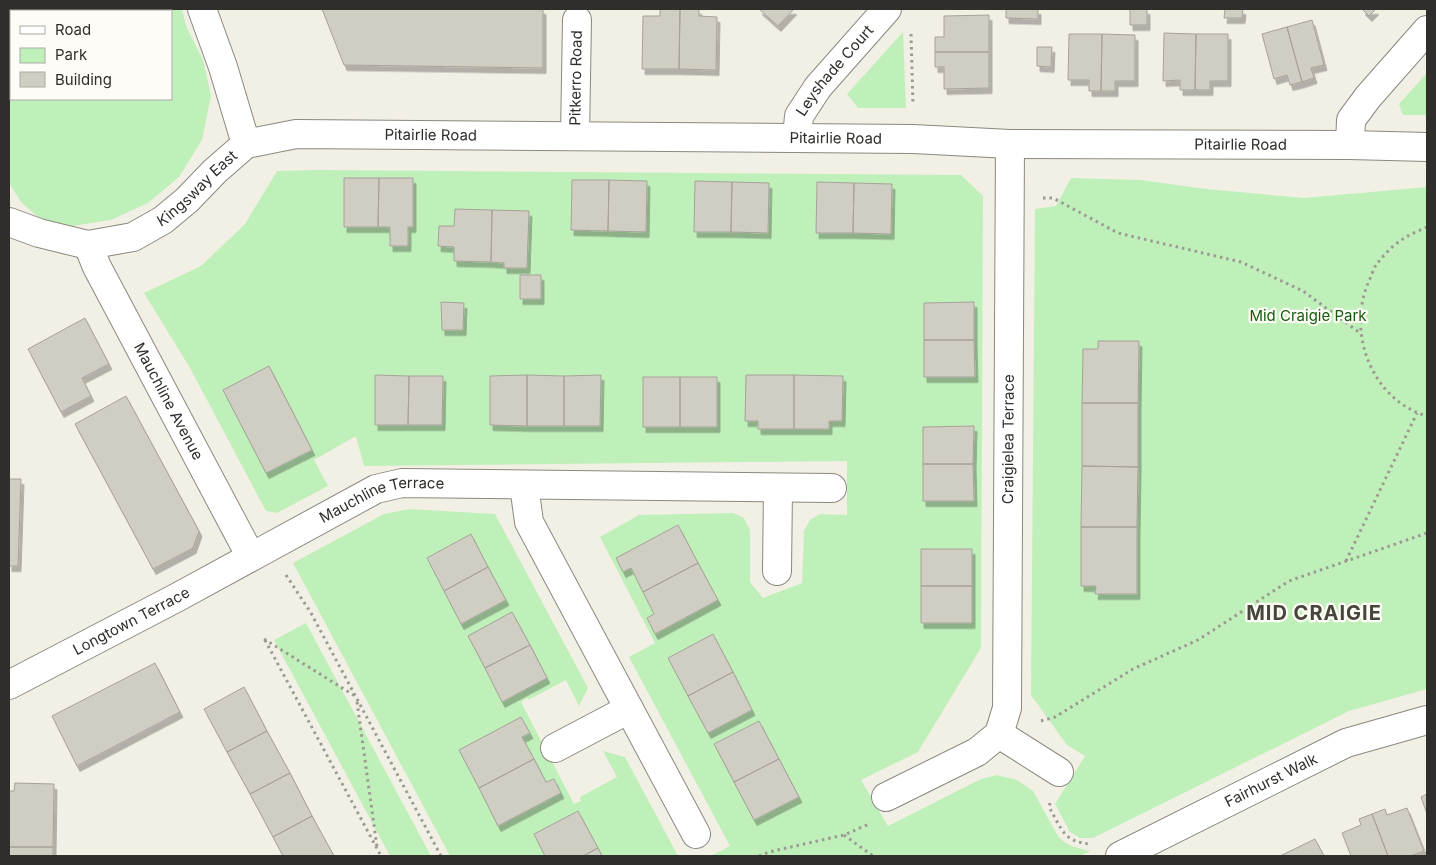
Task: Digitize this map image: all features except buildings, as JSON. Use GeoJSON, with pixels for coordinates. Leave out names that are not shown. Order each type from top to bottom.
{"type":"FeatureCollection","features":[{"type":"Feature","properties":{"kind":"street","name":"Kingsway East"},"geometry":{"type":"LineString","coordinates":[[9,222],[39,233],[88,245],[133,237],[163,220],[246,144],[223,67],[202,9]]}},
{"type":"Feature","properties":{"kind":"street","name":"Leyshade Court"},"geometry":{"type":"LineString","coordinates":[[797,138],[799,116],[818,87],[887,9]]}},
{"type":"Feature","properties":{"kind":"street","name":"Pitkerro Road"},"geometry":{"type":"LineString","coordinates":[[575,136],[577,20]]}},
{"type":"Feature","properties":{"kind":"street"},"geometry":{"type":"LineString","coordinates":[[1350,145],[1352,120],[1368,97],[1427,30]]}},
{"type":"Feature","properties":{"kind":"street","name":"Pitairlie Road"},"geometry":{"type":"LineString","coordinates":[[246,144],[296,134],[913,139],[1010,144],[1427,147]]}},
{"type":"Feature","properties":{"kind":"street","name":"Craigielea Terrace"},"geometry":{"type":"LineString","coordinates":[[999,734],[1007,708],[1010,144]]}},
{"type":"Feature","properties":{"kind":"street","name":"Mauchline Avenue"},"geometry":{"type":"LineString","coordinates":[[88,245],[97,266],[260,552]]}},
{"type":"Feature","properties":{"kind":"street","name":"Mauchline Terrace"},"geometry":{"type":"LineString","coordinates":[[260,552],[376,489],[402,482],[832,488]]}},
{"type":"Feature","properties":{"kind":"street"},"geometry":{"type":"LineString","coordinates":[[524,485],[529,522],[696,834]]}},
{"type":"Feature","properties":{"kind":"street"},"geometry":{"type":"LineString","coordinates":[[777,571],[778,488]]}},
{"type":"Feature","properties":{"kind":"street","name":"Longtown Terrace"},"geometry":{"type":"LineString","coordinates":[[9,684],[260,552]]}},
{"type":"Feature","properties":{"kind":"street"},"geometry":{"type":"LineString","coordinates":[[555,748],[629,709]]}},
{"type":"Feature","properties":{"kind":"street","name":"Fairhurst Walk"},"geometry":{"type":"LineString","coordinates":[[1120,856],[1346,744],[1427,720]]}},
{"type":"Feature","properties":{"kind":"street"},"geometry":{"type":"LineString","coordinates":[[886,797],[977,752],[999,734],[1059,772]]}},
{"type":"Feature","properties":{"kind":"path"},"geometry":{"type":"LineString","coordinates":[[911,26],[913,139]]}},
{"type":"Feature","properties":{"kind":"path"},"geometry":{"type":"LineString","coordinates":[[1009,198],[1053,198],[1118,233],[1241,262],[1303,292],[1360,333]]}},
{"type":"Feature","properties":{"kind":"path"},"geometry":{"type":"LineString","coordinates":[[1427,227],[1399,241],[1375,266],[1362,298],[1360,333],[1369,366],[1389,394],[1417,413],[1427,416]]}},
{"type":"Feature","properties":{"kind":"path"},"geometry":{"type":"LineString","coordinates":[[1346,562],[1417,413]]}},
{"type":"Feature","properties":{"kind":"path"},"geometry":{"type":"LineString","coordinates":[[999,734],[1055,717],[1133,669],[1198,640],[1289,581],[1427,533]]}},
{"type":"Feature","properties":{"kind":"path"},"geometry":{"type":"LineString","coordinates":[[260,552],[311,613],[441,856]]}},
{"type":"Feature","properties":{"kind":"path"},"geometry":{"type":"LineString","coordinates":[[356,697],[264,639],[381,856]]}},
{"type":"Feature","properties":{"kind":"path"},"geometry":{"type":"LineString","coordinates":[[356,697],[376,847]]}},
{"type":"Feature","properties":{"kind":"path"},"geometry":{"type":"LineString","coordinates":[[1059,772],[1049,807],[1066,837],[1078,843],[1094,844]]}},
{"type":"Feature","properties":{"kind":"path"},"geometry":{"type":"LineString","coordinates":[[759,856],[844,835],[881,820],[886,797]]}},
{"type":"Feature","properties":{"kind":"path"},"geometry":{"type":"LineString","coordinates":[[844,835],[873,856]]}},
{"type":"Feature","properties":{"kind":"green space"},"geometry":{"type":"Polygon","coordinates":[[[182,9],[186,26],[203,60],[211,96],[202,140],[179,177],[148,203],[111,220],[72,226],[40,219],[21,202],[9,183],[9,68],[10,100],[172,100],[172,10],[72,10],[182,9]]]}},
{"type":"Feature","properties":{"kind":"green space"},"geometry":{"type":"Polygon","coordinates":[[[903,32],[906,108],[858,108],[847,94],[903,32]]]}},
{"type":"Feature","properties":{"kind":"green space"},"geometry":{"type":"Polygon","coordinates":[[[1427,73],[1427,115],[1403,115],[1399,104],[1427,73]]]}},
{"type":"Feature","properties":{"kind":"green space"},"geometry":{"type":"Polygon","coordinates":[[[277,171],[961,175],[983,196],[981,648],[918,752],[861,780],[888,826],[981,779],[997,775],[1017,780],[1033,791],[1061,840],[1073,846],[1091,851],[1080,856],[711,856],[730,846],[629,657],[655,643],[600,537],[639,515],[733,513],[744,518],[750,530],[750,582],[763,598],[802,583],[804,531],[810,520],[820,514],[847,515],[847,461],[364,466],[356,436],[314,460],[328,486],[277,513],[266,511],[190,368],[144,293],[201,266],[245,224],[277,171]]]}},
{"type":"Feature","properties":{"kind":"green space","name":"Mid Craigie Park"},"geometry":{"type":"Polygon","coordinates":[[[1071,178],[1141,180],[1206,189],[1304,198],[1427,187],[1427,689],[1349,711],[1093,838],[1080,838],[1070,832],[1055,804],[1085,756],[1067,745],[1031,695],[1035,209],[1056,206],[1071,178]]]}},
{"type":"Feature","properties":{"kind":"green space"},"geometry":{"type":"Polygon","coordinates":[[[409,509],[495,514],[588,688],[579,706],[566,680],[521,702],[574,804],[581,801],[580,797],[617,777],[603,751],[625,757],[678,856],[450,856],[293,563],[384,514],[409,509]]]}},
{"type":"Feature","properties":{"kind":"green space"},"geometry":{"type":"Polygon","coordinates":[[[306,623],[431,856],[390,856],[274,640],[306,623]]]}},
{"type":"Feature","properties":{"kind":"district","name":"MID CRAIGIE"},"geometry":{"type":"Point","coordinates":[1314,613]}}]}
